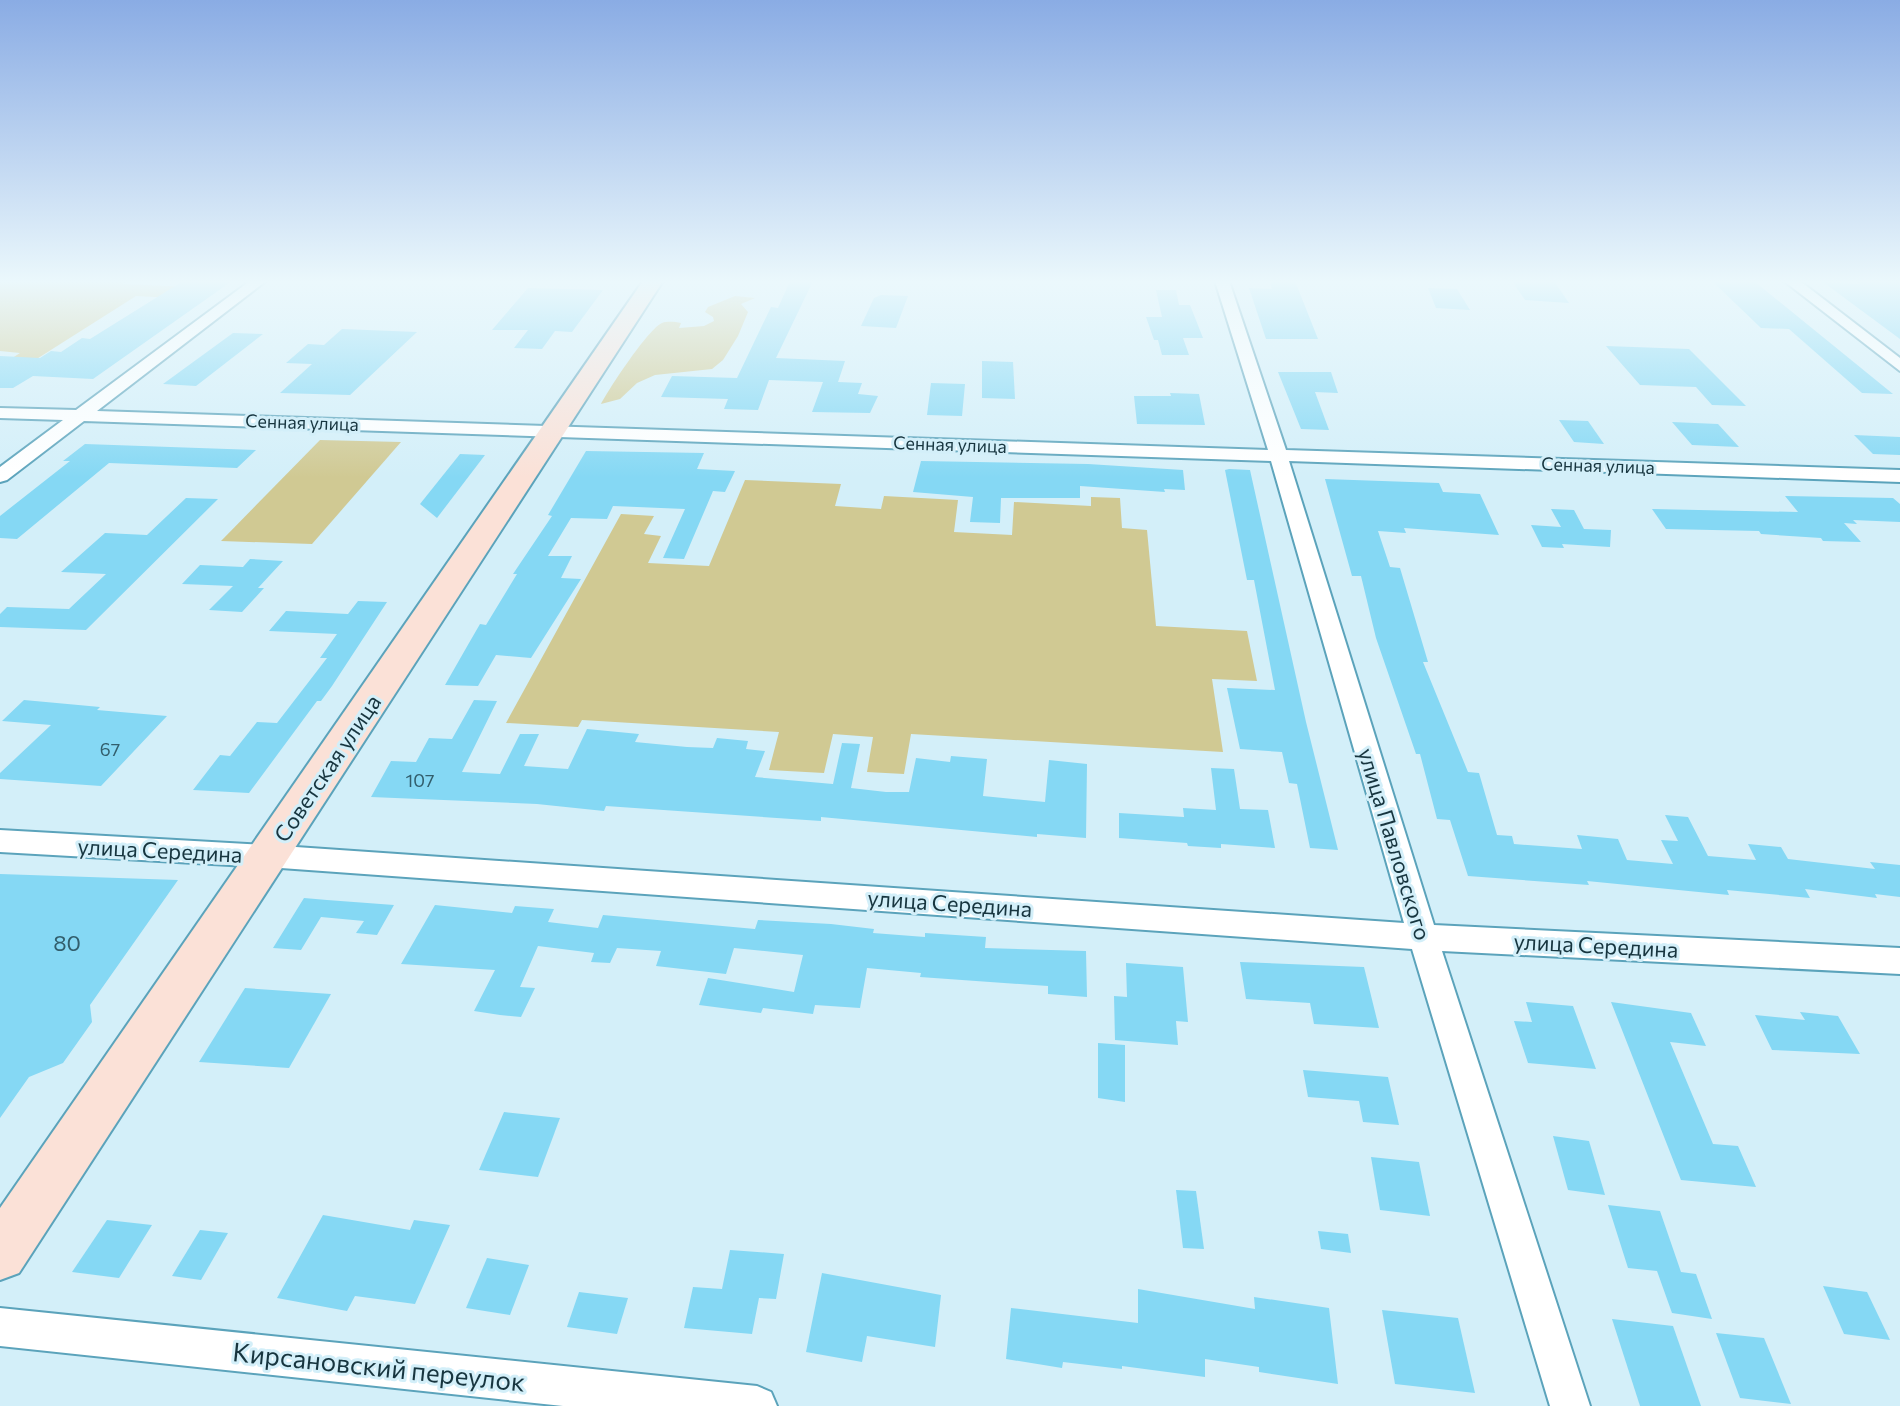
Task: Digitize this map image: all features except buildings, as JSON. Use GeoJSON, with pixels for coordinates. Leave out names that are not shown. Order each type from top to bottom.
{"type":"FeatureCollection","features":[{"type":"Feature","properties":{"kind":"street"},"geometry":{"type":"LineString","coordinates":[[0,476],[173,347]]}},
{"type":"Feature","properties":{"kind":"street","name":"Советская улица"},"geometry":{"type":"LineString","coordinates":[[0,1254],[609,347]]}},
{"type":"Feature","properties":{"kind":"street","name":"улица Павловского"},"geometry":{"type":"LineString","coordinates":[[1243,347],[1570,1406]]}},
{"type":"Feature","properties":{"kind":"street"},"geometry":{"type":"LineString","coordinates":[[1892,354],[1900,366]]}},
{"type":"Feature","properties":{"kind":"street","name":"Сенная улица"},"geometry":{"type":"LineString","coordinates":[[0,413],[1900,476]]}},
{"type":"Feature","properties":{"kind":"street","name":"улица Середина"},"geometry":{"type":"LineString","coordinates":[[0,841],[267,856],[1423,937],[1900,961]]}},
{"type":"Feature","properties":{"kind":"street","name":"Кирсановский переулок"},"geometry":{"type":"LineString","coordinates":[[0,1327],[757,1406]]}},
{"type":"Feature","properties":{"kind":"shaded area"},"geometry":{"type":"Polygon","coordinates":[[[0,347],[56,347],[24,367],[0,366],[20,353],[0,351],[0,347]]]}},
{"type":"Feature","properties":{"kind":"shaded area"},"geometry":{"type":"Polygon","coordinates":[[[640,347],[731,347],[723,360],[712,369],[655,375],[637,383],[620,399],[601,404],[640,347]]]}},
{"type":"Feature","properties":{"kind":"shaded area"},"geometry":{"type":"Polygon","coordinates":[[[320,440],[401,442],[312,544],[221,541],[320,440]]]}},
{"type":"Feature","properties":{"kind":"shaded area"},"geometry":{"type":"Polygon","coordinates":[[[745,480],[841,484],[835,506],[881,509],[884,496],[958,500],[954,532],[1012,535],[1014,502],[1091,506],[1091,497],[1120,498],[1122,528],[1147,530],[1156,626],[1247,631],[1257,681],[1212,679],[1223,752],[911,734],[904,774],[867,772],[873,737],[833,734],[824,773],[769,770],[779,732],[582,720],[578,727],[506,723],[621,514],[654,516],[644,534],[661,536],[648,563],[709,566],[745,480]]]}}]}
